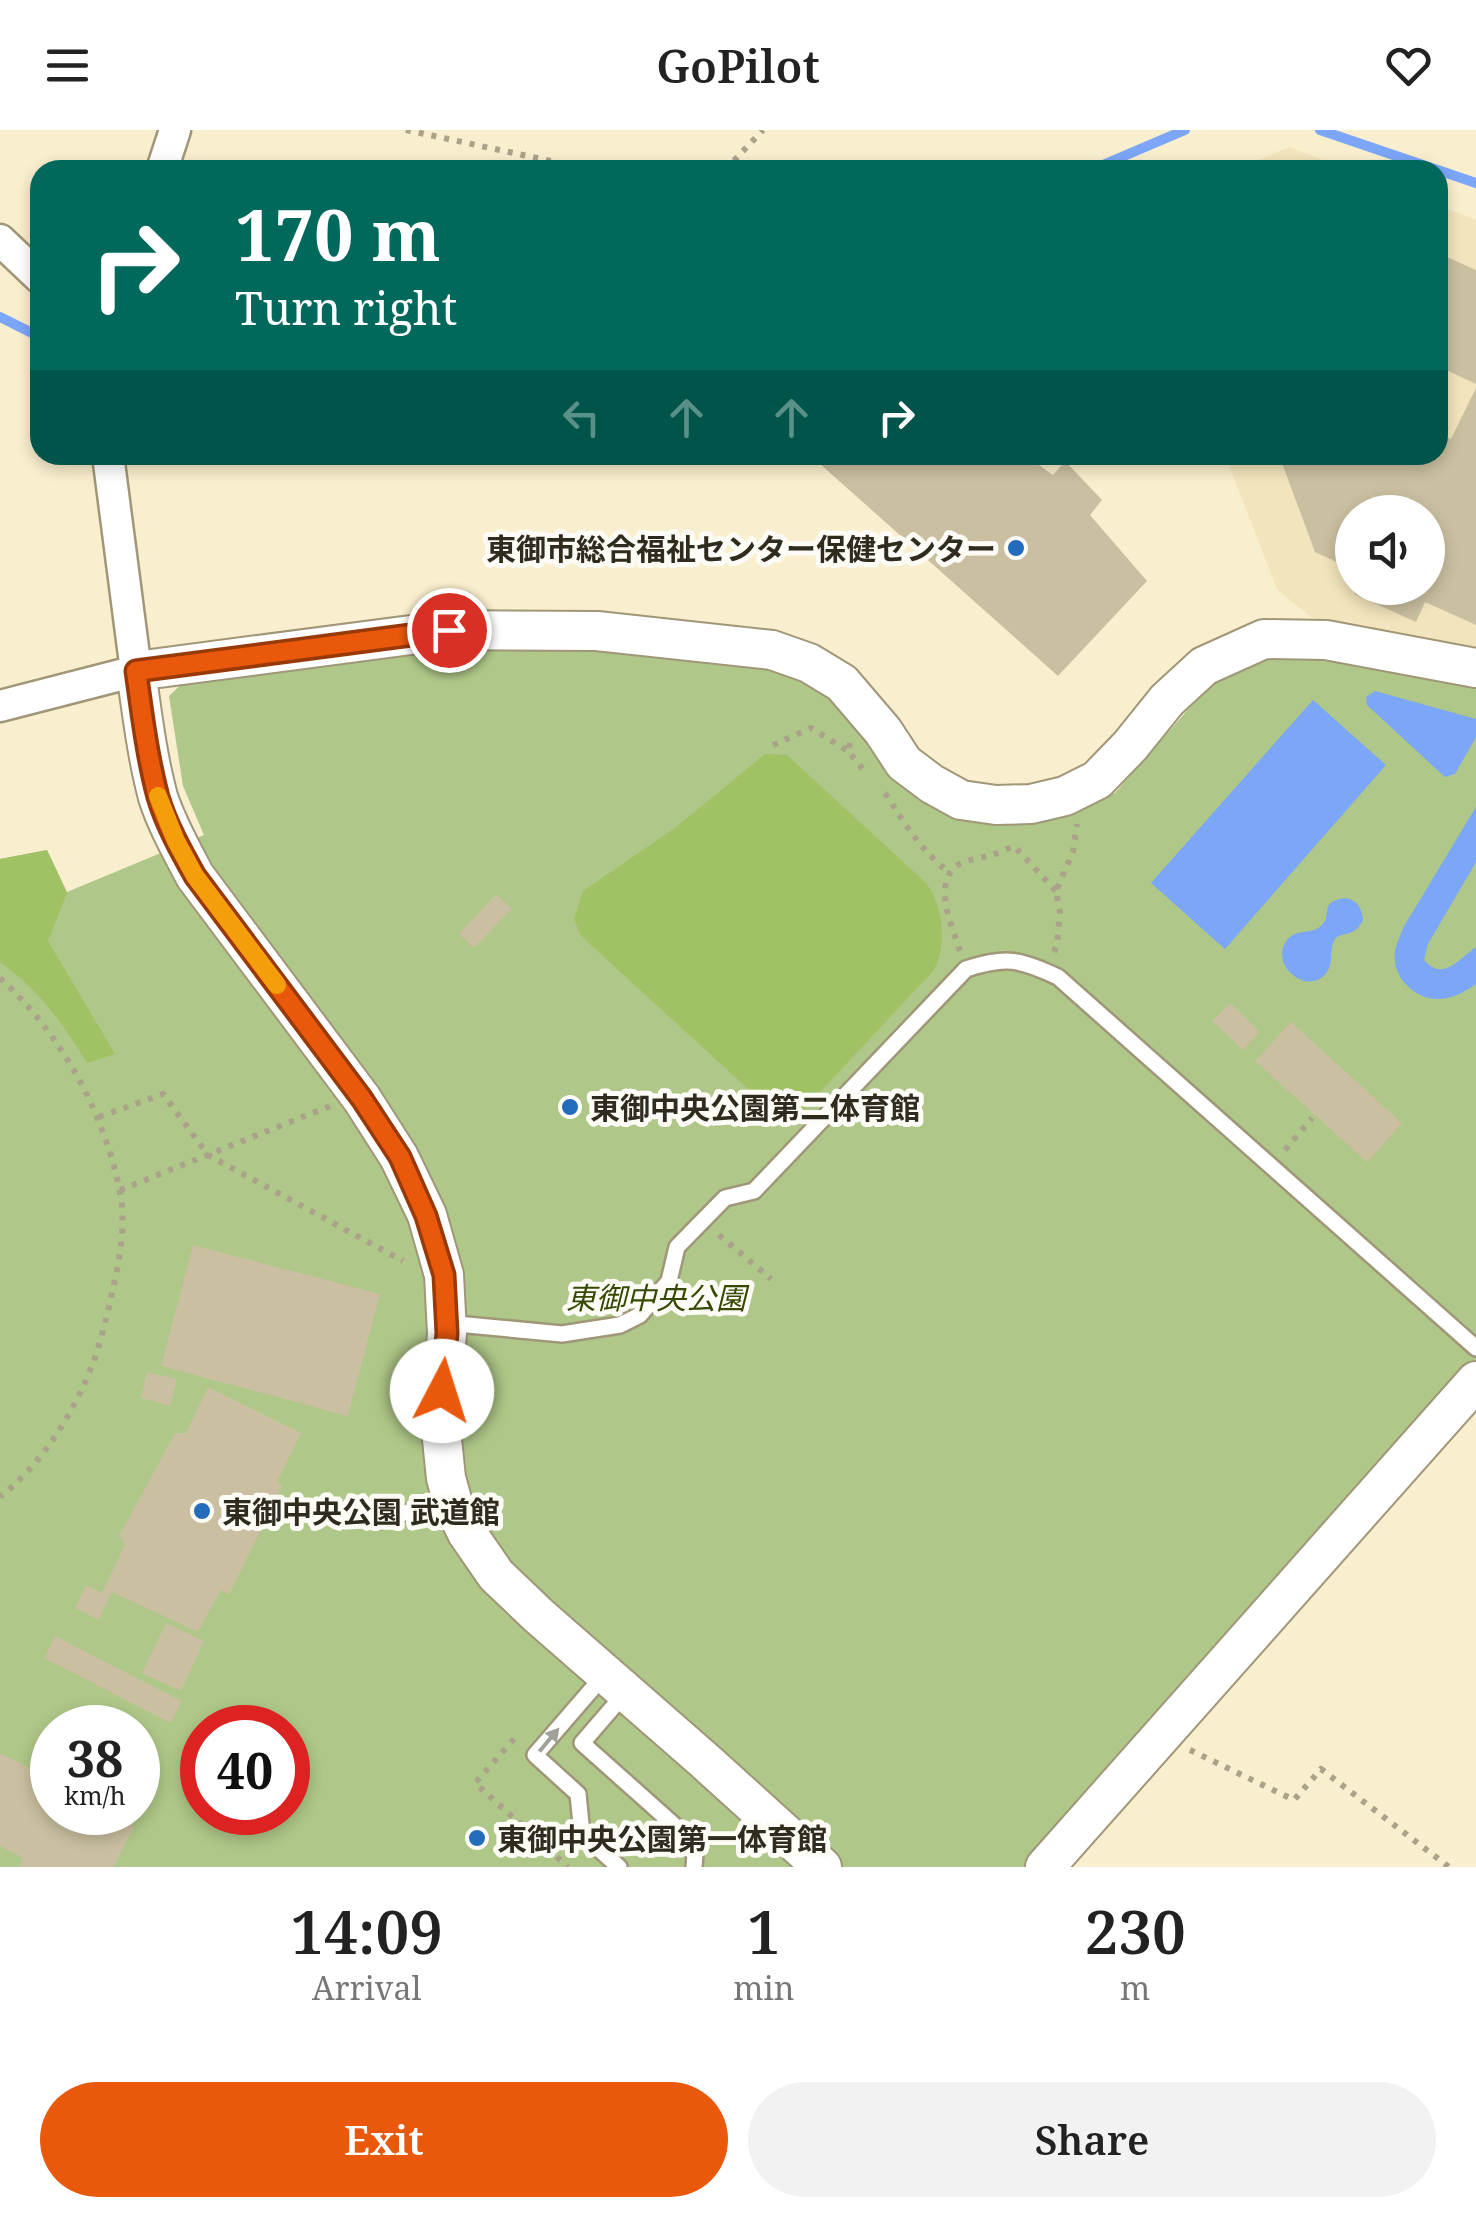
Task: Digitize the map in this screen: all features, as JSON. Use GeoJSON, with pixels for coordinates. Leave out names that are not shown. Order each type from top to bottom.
{"type":"FeatureCollection","features":[{"type":"Feature","properties":{"kind":"street"},"geometry":{"type":"LineString","coordinates":[[165,160],[175,130]]}},
{"type":"Feature","properties":{"kind":"street"},"geometry":{"type":"LineString","coordinates":[[0,240],[30,268]]}},
{"type":"Feature","properties":{"kind":"street"},"geometry":{"type":"LineString","coordinates":[[109,465],[148,752],[183,875],[358,1094],[400,1157],[426,1216],[444,1275],[446,1323],[440,1420],[446,1478],[467,1533],[496,1575],[822,1867]]}},
{"type":"Feature","properties":{"kind":"street"},"geometry":{"type":"LineString","coordinates":[[0,706],[136,671],[449,630],[597,632],[772,650],[809,663],[842,682],[884,731],[904,764],[961,800],[996,805],[1031,804],[1065,796],[1097,780],[1204,666],[1264,639],[1326,640],[1476,668]]}},
{"type":"Feature","properties":{"kind":"street"},"geometry":{"type":"LineString","coordinates":[[1046,1867],[1476,1381]]}},
{"type":"Feature","properties":{"kind":"lane"},"geometry":{"type":"LineString","coordinates":[[446,1323],[562,1334],[620,1324],[640,1315],[669,1281],[678,1247],[725,1198],[754,1191],[966,969],[994,960],[1027,962],[1058,977],[1476,1348]]}},
{"type":"Feature","properties":{"kind":"lane"},"geometry":{"type":"LineString","coordinates":[[379,1521],[404,1513],[454,1507]]}},
{"type":"Feature","properties":{"kind":"lane"},"geometry":{"type":"LineString","coordinates":[[615,1683],[535,1755],[578,1794],[582,1834],[619,1867]]}},
{"type":"Feature","properties":{"kind":"lane"},"geometry":{"type":"LineString","coordinates":[[615,1683],[582,1742],[683,1833],[695,1854],[694,1867]]}},
{"type":"Feature","properties":{"kind":"path"},"geometry":{"type":"LineString","coordinates":[[406,130],[546,160]]}},
{"type":"Feature","properties":{"kind":"path"},"geometry":{"type":"LineString","coordinates":[[735,160],[763,130]]}},
{"type":"Feature","properties":{"kind":"path"},"geometry":{"type":"LineString","coordinates":[[772,744],[811,728],[848,750],[872,779]]}},
{"type":"Feature","properties":{"kind":"path"},"geometry":{"type":"LineString","coordinates":[[848,750],[853,735]]}},
{"type":"Feature","properties":{"kind":"path"},"geometry":{"type":"LineString","coordinates":[[882,790],[914,840],[950,872]]}},
{"type":"Feature","properties":{"kind":"path"},"geometry":{"type":"LineString","coordinates":[[1056,892],[1072,852],[1077,817]]}},
{"type":"Feature","properties":{"kind":"path"},"geometry":{"type":"LineString","coordinates":[[966,969],[948,914],[945,888],[950,872],[962,862],[1014,846],[1056,892],[1060,914],[1057,945],[1044,970]]}},
{"type":"Feature","properties":{"kind":"path"},"geometry":{"type":"LineString","coordinates":[[0,978],[42,1022],[99,1117],[120,1190],[123,1237],[94,1360],[75,1401],[46,1448],[0,1498]]}},
{"type":"Feature","properties":{"kind":"path"},"geometry":{"type":"LineString","coordinates":[[99,1117],[163,1094],[208,1155],[410,1265]]}},
{"type":"Feature","properties":{"kind":"path"},"geometry":{"type":"LineString","coordinates":[[120,1190],[358,1094]]}},
{"type":"Feature","properties":{"kind":"path"},"geometry":{"type":"LineString","coordinates":[[1286,1148],[1312,1118]]}},
{"type":"Feature","properties":{"kind":"path"},"geometry":{"type":"LineString","coordinates":[[723,1238],[771,1279]]}},
{"type":"Feature","properties":{"kind":"path"},"geometry":{"type":"LineString","coordinates":[[1168,1731],[1189,1750],[1294,1800],[1321,1768],[1450,1867]]}},
{"type":"Feature","properties":{"kind":"shaded area"},"geometry":{"type":"Polygon","coordinates":[[[1290,147],[1323,160],[1259,160],[1290,147]]]}},
{"type":"Feature","properties":{"kind":"shaded area"},"geometry":{"type":"Polygon","coordinates":[[[1448,209],[1476,220],[1476,649],[1312,618],[1277,589],[1229,465],[1448,465],[1448,209]]]}},
{"type":"Feature","properties":{"kind":"green space","name":"東御中央公園"},"geometry":{"type":"Polygon","coordinates":[[[606,644],[770,667],[805,679],[843,705],[888,770],[1036,821],[1115,793],[1206,689],[1243,661],[1278,653],[1311,654],[1476,684],[1476,1364],[1024,1867],[0,1867],[0,859],[47,850],[67,892],[204,835],[183,786],[169,696],[187,679],[447,650],[606,644]]]}},
{"type":"Feature","properties":{"kind":"green space"},"geometry":{"type":"Polygon","coordinates":[[[765,754],[787,755],[926,883],[936,903],[942,938],[933,971],[793,1121],[782,1120],[592,946],[580,934],[574,919],[583,891],[675,828],[765,754]]]}},
{"type":"Feature","properties":{"kind":"green space"},"geometry":{"type":"Polygon","coordinates":[[[47,850],[67,893],[48,941],[115,1054],[87,1063],[49,1008],[0,962],[0,859],[47,850]]]}},
{"type":"Feature","properties":{"kind":"water"},"geometry":{"type":"Polygon","coordinates":[[[1375,691],[1476,719],[1476,737],[1455,774],[1445,777],[1367,705],[1366,697],[1375,691]]]}},
{"type":"Feature","properties":{"kind":"water"},"geometry":{"type":"Polygon","coordinates":[[[1313,700],[1386,765],[1225,949],[1151,883],[1313,700]]]}},
{"type":"Feature","properties":{"kind":"water"},"geometry":{"type":"Polygon","coordinates":[[[1476,807],[1476,862],[1428,944],[1424,960],[1444,969],[1476,947],[1476,984],[1451,997],[1427,997],[1409,988],[1403,980],[1395,962],[1396,948],[1403,928],[1476,807]]]}},
{"type":"Feature","properties":{"kind":"water"},"geometry":{"type":"Polygon","coordinates":[[[1344,898],[1355,902],[1363,920],[1351,933],[1336,938],[1327,972],[1319,979],[1301,980],[1283,959],[1287,940],[1318,928],[1331,903],[1344,898]]]}},
{"type":"Feature","properties":{"kind":"building"},"geometry":{"type":"Polygon","coordinates":[[[1448,257],[1476,270],[1476,384],[1448,371],[1448,257]]]}},
{"type":"Feature","properties":{"kind":"building"},"geometry":{"type":"Polygon","coordinates":[[[1476,388],[1476,625],[1432,605],[1445,605],[1445,495],[1335,495],[1335,561],[1315,552],[1283,465],[1448,465],[1448,438],[1451,439],[1476,388]]]}},
{"type":"Feature","properties":{"kind":"building","name":"東御市総合福祉センター保健センター"},"geometry":{"type":"Polygon","coordinates":[[[821,465],[1039,465],[1053,475],[1062,465],[1069,465],[1102,500],[1090,515],[1147,581],[1058,676],[821,465]]]}},
{"type":"Feature","properties":{"kind":"building"},"geometry":{"type":"Polygon","coordinates":[[[1378,605],[1424,605],[1416,622],[1378,605]]]}},
{"type":"Feature","properties":{"kind":"building"},"geometry":{"type":"Polygon","coordinates":[[[496,894],[512,909],[474,948],[459,934],[496,894]]]}},
{"type":"Feature","properties":{"kind":"building"},"geometry":{"type":"Polygon","coordinates":[[[1230,1003],[1260,1032],[1243,1050],[1212,1021],[1230,1003]]]}},
{"type":"Feature","properties":{"kind":"building"},"geometry":{"type":"Polygon","coordinates":[[[1291,1022],[1402,1123],[1367,1162],[1255,1061],[1291,1022]]]}},
{"type":"Feature","properties":{"kind":"building"},"geometry":{"type":"Polygon","coordinates":[[[193,1245],[380,1294],[348,1416],[161,1366],[193,1245]]]}},
{"type":"Feature","properties":{"kind":"building"},"geometry":{"type":"Polygon","coordinates":[[[147,1372],[177,1379],[170,1406],[141,1398],[147,1372]]]}},
{"type":"Feature","properties":{"kind":"building","name":"東御中央公園 武道館"},"geometry":{"type":"Polygon","coordinates":[[[208,1387],[301,1433],[277,1482],[283,1485],[229,1595],[221,1590],[198,1632],[112,1592],[99,1620],[75,1608],[86,1585],[102,1593],[125,1544],[119,1536],[175,1433],[186,1433],[208,1387]]]}},
{"type":"Feature","properties":{"kind":"building"},"geometry":{"type":"Polygon","coordinates":[[[166,1623],[204,1641],[181,1691],[142,1673],[166,1623]]]}},
{"type":"Feature","properties":{"kind":"building"},"geometry":{"type":"Polygon","coordinates":[[[55,1636],[182,1701],[171,1723],[160,1717],[160,1705],[136,1705],[44,1658],[55,1636]]]}},
{"type":"Feature","properties":{"kind":"building"},"geometry":{"type":"Polygon","coordinates":[[[0,1753],[30,1768],[30,1835],[130,1835],[114,1867],[19,1867],[23,1858],[0,1846],[0,1753]]]}},
{"type":"Feature","properties":{"kind":"waterway"},"geometry":{"type":"LineString","coordinates":[[1114,160],[1185,130]]}},
{"type":"Feature","properties":{"kind":"waterway"},"geometry":{"type":"LineString","coordinates":[[1320,130],[1408,160]]}},
{"type":"Feature","properties":{"kind":"waterway"},"geometry":{"type":"LineString","coordinates":[[1448,173],[1476,183]]}},
{"type":"Feature","properties":{"kind":"waterway"},"geometry":{"type":"LineString","coordinates":[[0,317],[30,332]]}},
{"type":"Feature","properties":{"kind":"slow traffic"},"geometry":{"type":"LineString","coordinates":[[158,796],[195,876],[277,985]]}},
{"type":"Feature","properties":{"kind":"place","name":"東御市総合福祉センター保健センター"},"geometry":{"type":"Point","coordinates":[1016,548]}},
{"type":"Feature","properties":{"kind":"place","name":"東御中央公園第二体育館"},"geometry":{"type":"Point","coordinates":[570,1107]}},
{"type":"Feature","properties":{"kind":"place","name":"東御中央公園 武道館"},"geometry":{"type":"Point","coordinates":[202,1511]}},
{"type":"Feature","properties":{"kind":"place","name":"東御中央公園第一体育館"},"geometry":{"type":"Point","coordinates":[477,1838]}},
{"type":"Feature","properties":{"kind":"route"},"geometry":{"type":"LineString","coordinates":[[442,1391],[447,1333],[444,1275],[426,1216],[400,1157],[362,1099],[195,876],[176,841],[159,800],[136,671],[449,630]]}}]}
